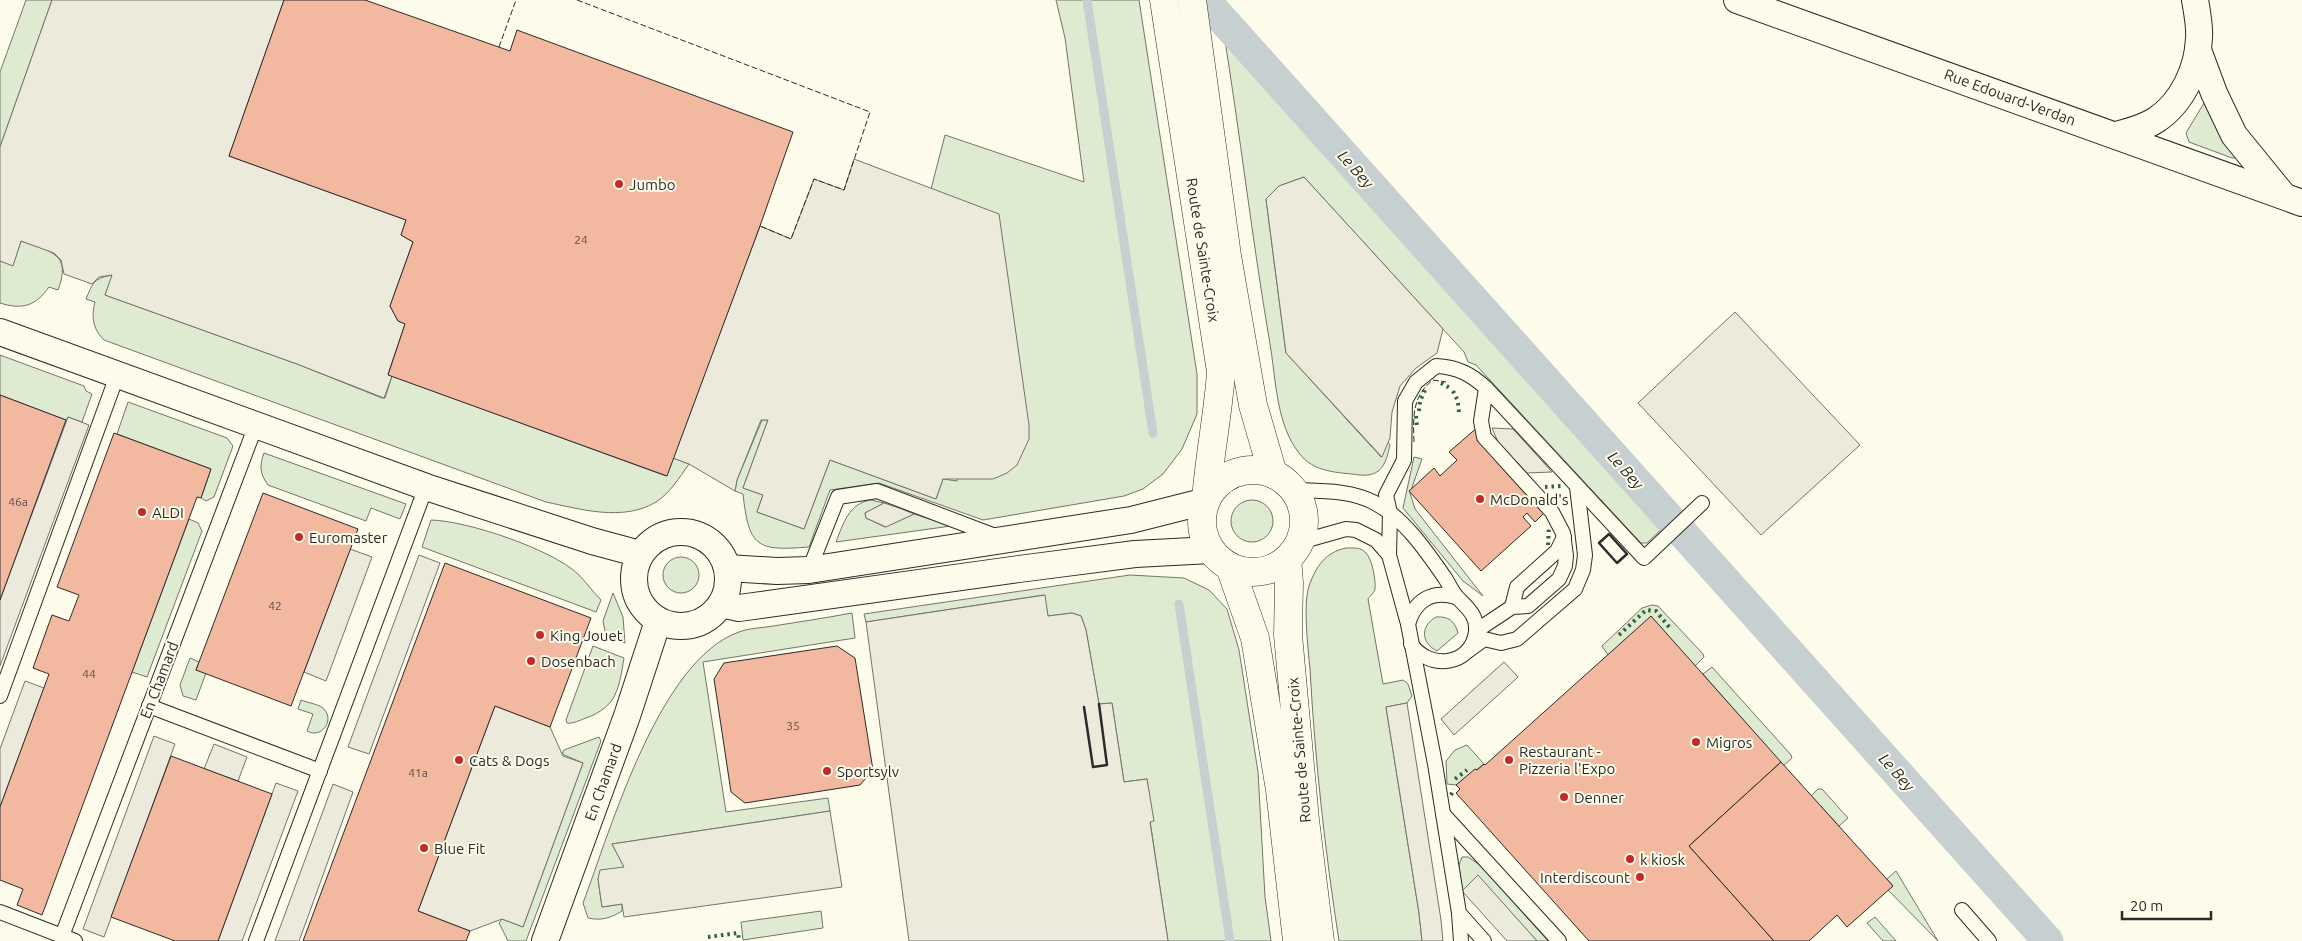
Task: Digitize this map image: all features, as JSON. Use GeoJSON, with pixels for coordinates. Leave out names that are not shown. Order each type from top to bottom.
{"type":"FeatureCollection","features":[{"type":"Feature","properties":{"kind":"main road","name":"Route de Sainte-Croix"},"geometry":{"type":"LineString","coordinates":[[1192,0],[1227,256],[1253,404],[1283,482]]}},
{"type":"Feature","properties":{"kind":"main road","name":"Route de Sainte-Croix"},"geometry":{"type":"LineString","coordinates":[[1165,1],[1221,372],[1218,413],[1208,460],[1206,501]]}},
{"type":"Feature","properties":{"kind":"main road"},"geometry":{"type":"LineString","coordinates":[[1258,470],[1283,482],[1302,506],[1304,524],[1293,550],[1274,568],[1260,572],[1244,571],[1220,558],[1204,534],[1202,517],[1206,501],[1215,487],[1227,477],[1242,471],[1258,470]]}},
{"type":"Feature","properties":{"kind":"main road","name":"Route de Sainte-Croix"},"geometry":{"type":"LineString","coordinates":[[1293,550],[1289,584],[1288,634],[1305,820],[1320,941]]}},
{"type":"Feature","properties":{"kind":"main road","name":"Route de Sainte-Croix"},"geometry":{"type":"LineString","coordinates":[[1220,558],[1255,638],[1280,790],[1297,941]]}},
{"type":"Feature","properties":{"kind":"street","name":"Rue Edouard-Verdan"},"geometry":{"type":"LineString","coordinates":[[1737,0],[2293,199]]}},
{"type":"Feature","properties":{"kind":"street"},"geometry":{"type":"LineString","coordinates":[[2116,136],[2143,127],[2169,110],[2189,80],[2200,36],[2195,0]]}},
{"type":"Feature","properties":{"kind":"street"},"geometry":{"type":"LineString","coordinates":[[2198,50],[2214,94],[2234,135],[2293,199]]}},
{"type":"Feature","properties":{"kind":"street"},"geometry":{"type":"LineString","coordinates":[[0,332],[118,373],[426,487],[592,541],[640,554]]}},
{"type":"Feature","properties":{"kind":"street"},"geometry":{"type":"LineString","coordinates":[[727,568],[777,571],[809,570],[1131,520],[1206,501]]}},
{"type":"Feature","properties":{"kind":"street"},"geometry":{"type":"LineString","coordinates":[[679,531],[687,532],[709,541],[720,553],[727,568],[728,586],[721,604],[710,617],[694,625],[676,627],[658,621],[643,609],[635,592],[635,568],[640,554],[650,543],[664,534],[679,531]]}},
{"type":"Feature","properties":{"kind":"street"},"geometry":{"type":"LineString","coordinates":[[721,604],[739,608],[1019,568],[1135,554],[1220,558]]}},
{"type":"Feature","properties":{"kind":"street","name":"En Chamard"},"geometry":{"type":"LineString","coordinates":[[545,941],[627,716],[658,621]]}},
{"type":"Feature","properties":{"kind":"lane"},"geometry":{"type":"LineString","coordinates":[[1461,941],[1443,814],[1408,624],[1389,555],[1390,513],[1386,495],[1404,460],[1405,401],[1416,382],[1436,366],[1444,366],[1465,372],[1486,388],[1577,487],[1648,554],[1702,503]]}},
{"type":"Feature","properties":{"kind":"lane"},"geometry":{"type":"LineString","coordinates":[[0,696],[118,373]]}},
{"type":"Feature","properties":{"kind":"lane"},"geometry":{"type":"LineString","coordinates":[[1467,651],[1476,631],[1512,607],[1528,606],[1559,579],[1565,566],[1564,537],[1552,512],[1484,437],[1482,422],[1486,388]]}},
{"type":"Feature","properties":{"kind":"lane","name":"En Chamard"},"geometry":{"type":"LineString","coordinates":[[62,936],[256,425]]}},
{"type":"Feature","properties":{"kind":"lane"},"geometry":{"type":"LineString","coordinates":[[1283,482],[1352,494],[1390,513],[1425,552],[1446,579],[1456,597],[1470,609],[1476,631]]}},
{"type":"Feature","properties":{"kind":"lane"},"geometry":{"type":"LineString","coordinates":[[256,941],[426,487]]}},
{"type":"Feature","properties":{"kind":"lane"},"geometry":{"type":"LineString","coordinates":[[1411,643],[1416,652],[1434,661],[1454,660],[1484,639],[1501,643],[1517,639],[1575,589],[1585,555],[1577,487]]}},
{"type":"Feature","properties":{"kind":"lane"},"geometry":{"type":"LineString","coordinates":[[809,570],[838,497],[877,491],[980,528],[1005,541]]}},
{"type":"Feature","properties":{"kind":"lane"},"geometry":{"type":"LineString","coordinates":[[1365,499],[1386,495]]}},
{"type":"Feature","properties":{"kind":"lane"},"geometry":{"type":"LineString","coordinates":[[1293,550],[1346,529],[1356,530],[1376,540],[1389,555]]}},
{"type":"Feature","properties":{"kind":"lane"},"geometry":{"type":"LineString","coordinates":[[1512,607],[1517,587],[1557,551],[1564,537]]}},
{"type":"Feature","properties":{"kind":"lane"},"geometry":{"type":"LineString","coordinates":[[1408,624],[1411,613],[1424,599],[1440,594],[1456,597]]}},
{"type":"Feature","properties":{"kind":"lane"},"geometry":{"type":"LineString","coordinates":[[149,706],[320,771]]}},
{"type":"Feature","properties":{"kind":"lane"},"geometry":{"type":"LineString","coordinates":[[1443,814],[1559,941]]}},
{"type":"Feature","properties":{"kind":"lane"},"geometry":{"type":"LineString","coordinates":[[1962,910],[1989,941]]}},
{"type":"Feature","properties":{"kind":"lane"},"geometry":{"type":"LineString","coordinates":[[0,912],[75,941]]}},
{"type":"Feature","properties":{"kind":"lane"},"geometry":{"type":"LineString","coordinates":[[1458,913],[1484,941]]}},
{"type":"Feature","properties":{"kind":"green space"},"geometry":{"type":"Polygon","coordinates":[[[26,0],[52,0],[0,147],[0,72],[26,0]]]}},
{"type":"Feature","properties":{"kind":"green space"},"geometry":{"type":"Polygon","coordinates":[[[1056,0],[1139,0],[1197,374],[1197,414],[1182,449],[1163,474],[1143,489],[1124,496],[983,520],[879,483],[830,490],[809,547],[778,548],[759,542],[753,536],[749,526],[743,494],[735,491],[737,480],[762,420],[768,420],[743,488],[763,495],[757,512],[804,529],[830,460],[936,499],[943,479],[957,481],[999,215],[931,189],[945,135],[1084,182],[1065,38],[1056,0]]]}},
{"type":"Feature","properties":{"kind":"green space"},"geometry":{"type":"Polygon","coordinates":[[[1223,28],[1667,524],[1647,543],[1641,543],[1476,365],[1468,362],[1464,352],[1304,177],[1279,186],[1266,199],[1286,353],[1381,457],[1387,441],[1390,445],[1382,468],[1373,474],[1367,475],[1335,472],[1319,468],[1305,460],[1299,453],[1286,429],[1278,401],[1223,28]]]}},
{"type":"Feature","properties":{"kind":"green space"},"geometry":{"type":"Polygon","coordinates":[[[2204,103],[2207,104],[2235,158],[2189,142],[2186,133],[2204,103]]]}},
{"type":"Feature","properties":{"kind":"green space"},"geometry":{"type":"Polygon","coordinates":[[[21,241],[50,252],[60,261],[62,278],[58,290],[49,287],[39,298],[28,305],[15,306],[0,303],[0,261],[13,265],[21,241]]]}},
{"type":"Feature","properties":{"kind":"green space"},"geometry":{"type":"Polygon","coordinates":[[[113,275],[105,295],[297,364],[382,398],[385,398],[392,376],[666,476],[673,458],[689,464],[666,494],[656,502],[643,508],[616,513],[573,508],[546,502],[104,340],[97,332],[94,322],[95,302],[86,299],[90,288],[98,279],[113,275]]]}},
{"type":"Feature","properties":{"kind":"green space"},"geometry":{"type":"Polygon","coordinates":[[[0,355],[84,386],[86,391],[92,394],[82,422],[68,417],[66,420],[0,395],[0,355]]]}},
{"type":"Feature","properties":{"kind":"green space"},"geometry":{"type":"Polygon","coordinates":[[[128,402],[227,438],[233,446],[214,497],[206,501],[201,498],[211,469],[117,434],[128,402]]]}},
{"type":"Feature","properties":{"kind":"green space"},"geometry":{"type":"Polygon","coordinates":[[[264,453],[406,504],[400,519],[371,508],[366,521],[268,485],[261,470],[264,453]]]}},
{"type":"Feature","properties":{"kind":"green space"},"geometry":{"type":"Polygon","coordinates":[[[1414,457],[1422,459],[1410,493],[1415,509],[1483,596],[1463,581],[1403,508],[1414,457]]]}},
{"type":"Feature","properties":{"kind":"green space"},"geometry":{"type":"Polygon","coordinates":[[[871,500],[884,503],[865,513],[866,518],[885,527],[914,514],[951,526],[836,542],[844,522],[852,510],[857,505],[871,500]]]}},
{"type":"Feature","properties":{"kind":"green space"},"geometry":{"type":"Polygon","coordinates":[[[1252,500],[1267,506],[1273,521],[1267,536],[1252,542],[1237,536],[1231,521],[1237,506],[1252,500]]]}},
{"type":"Feature","properties":{"kind":"green space"},"geometry":{"type":"Polygon","coordinates":[[[189,519],[198,523],[202,531],[147,677],[132,672],[189,519]]]}},
{"type":"Feature","properties":{"kind":"green space"},"geometry":{"type":"Polygon","coordinates":[[[431,520],[466,525],[487,531],[549,555],[578,574],[601,600],[596,612],[422,547],[431,520]]]}},
{"type":"Feature","properties":{"kind":"green space"},"geometry":{"type":"Polygon","coordinates":[[[1346,548],[1363,550],[1372,564],[1375,589],[1368,599],[1383,684],[1403,680],[1408,684],[1412,696],[1407,703],[1386,707],[1422,941],[1339,941],[1329,873],[1318,771],[1307,639],[1306,604],[1309,586],[1319,566],[1333,553],[1346,548]]]}},
{"type":"Feature","properties":{"kind":"green space"},"geometry":{"type":"Polygon","coordinates":[[[681,557],[688,558],[694,562],[698,568],[698,582],[694,588],[688,592],[681,593],[674,592],[668,588],[664,582],[663,575],[664,568],[668,562],[674,558],[681,557]]]}},
{"type":"Feature","properties":{"kind":"green space"},"geometry":{"type":"Polygon","coordinates":[[[1130,575],[1184,578],[1209,590],[1227,609],[1239,650],[1258,772],[1265,897],[1271,941],[1168,941],[1150,821],[1153,821],[1147,779],[1124,782],[1112,703],[1099,704],[1086,630],[1081,616],[1072,613],[1048,616],[1044,595],[866,622],[864,614],[1130,575]]]}},
{"type":"Feature","properties":{"kind":"green space"},"geometry":{"type":"Polygon","coordinates":[[[613,593],[623,617],[625,643],[606,636],[603,621],[613,593]]]}},
{"type":"Feature","properties":{"kind":"green space"},"geometry":{"type":"Polygon","coordinates":[[[1652,605],[1658,606],[1703,654],[1704,657],[1695,666],[1608,655],[1602,646],[1642,608],[1652,605]]]}},
{"type":"Feature","properties":{"kind":"green space"},"geometry":{"type":"Polygon","coordinates":[[[852,613],[855,638],[703,662],[726,812],[828,798],[830,811],[612,844],[624,867],[598,879],[602,907],[622,904],[622,911],[606,918],[588,918],[583,903],[624,792],[642,750],[662,711],[685,676],[710,649],[739,632],[852,613]]]}},
{"type":"Feature","properties":{"kind":"green space"},"geometry":{"type":"Polygon","coordinates":[[[1436,617],[1444,617],[1450,620],[1455,625],[1458,633],[1437,651],[1428,644],[1424,634],[1427,625],[1436,617]]]}},
{"type":"Feature","properties":{"kind":"green space"},"geometry":{"type":"Polygon","coordinates":[[[593,646],[624,658],[618,687],[615,695],[604,708],[586,718],[567,723],[566,720],[593,646]]]}},
{"type":"Feature","properties":{"kind":"green space"},"geometry":{"type":"Polygon","coordinates":[[[190,658],[199,662],[196,670],[206,673],[196,700],[183,696],[180,685],[190,658]]]}},
{"type":"Feature","properties":{"kind":"green space"},"geometry":{"type":"Polygon","coordinates":[[[1712,667],[1791,755],[1792,758],[1783,766],[1703,674],[1712,667]]]}},
{"type":"Feature","properties":{"kind":"green space"},"geometry":{"type":"Polygon","coordinates":[[[301,700],[324,709],[328,719],[325,728],[321,731],[312,733],[307,731],[313,714],[298,709],[301,700]]]}},
{"type":"Feature","properties":{"kind":"green space"},"geometry":{"type":"Polygon","coordinates":[[[599,737],[601,741],[526,941],[508,941],[499,923],[502,919],[523,927],[583,763],[562,754],[564,750],[599,737]]]}},
{"type":"Feature","properties":{"kind":"green space"},"geometry":{"type":"Polygon","coordinates":[[[1467,745],[1484,764],[1456,785],[1447,784],[1446,761],[1455,750],[1467,745]]]}},
{"type":"Feature","properties":{"kind":"green space"},"geometry":{"type":"Polygon","coordinates":[[[1818,789],[1822,789],[1848,818],[1839,826],[1811,796],[1818,789]]]}},
{"type":"Feature","properties":{"kind":"green space"},"geometry":{"type":"Polygon","coordinates":[[[1462,857],[1468,857],[1480,865],[1548,941],[1537,941],[1478,876],[1462,891],[1459,865],[1462,857]]]}},
{"type":"Feature","properties":{"kind":"green space"},"geometry":{"type":"Polygon","coordinates":[[[1896,871],[1938,941],[1888,890],[1893,886],[1887,879],[1896,871]]]}},
{"type":"Feature","properties":{"kind":"green space"},"geometry":{"type":"Polygon","coordinates":[[[821,911],[823,928],[743,940],[741,922],[821,911]]]}},
{"type":"Feature","properties":{"kind":"green space"},"geometry":{"type":"Polygon","coordinates":[[[1875,917],[1896,941],[1883,941],[1867,923],[1875,917]]]}},
{"type":"Feature","properties":{"kind":"shaded area"},"geometry":{"type":"Polygon","coordinates":[[[52,0],[284,0],[229,156],[406,220],[401,235],[413,242],[390,306],[398,321],[405,324],[388,374],[392,376],[384,398],[297,364],[105,295],[112,275],[99,277],[92,284],[64,274],[61,260],[54,253],[21,241],[13,266],[0,261],[0,147],[52,0]]]}},
{"type":"Feature","properties":{"kind":"shaded area"},"geometry":{"type":"Polygon","coordinates":[[[854,159],[999,214],[1029,425],[1029,439],[1017,465],[1007,473],[993,479],[943,479],[936,499],[830,460],[804,529],[757,512],[763,495],[743,488],[768,420],[761,420],[737,480],[735,491],[689,464],[673,458],[760,226],[791,239],[814,179],[844,190],[854,159]]]}},
{"type":"Feature","properties":{"kind":"shaded area"},"geometry":{"type":"Polygon","coordinates":[[[1304,177],[1443,329],[1437,353],[1416,368],[1400,386],[1392,412],[1390,438],[1382,457],[1286,353],[1266,199],[1279,186],[1304,177]]]}},
{"type":"Feature","properties":{"kind":"shaded area"},"geometry":{"type":"Polygon","coordinates":[[[1735,312],[1860,445],[1761,535],[1638,403],[1735,312]]]}},
{"type":"Feature","properties":{"kind":"shaded area"},"geometry":{"type":"Polygon","coordinates":[[[68,417],[89,425],[0,666],[0,600],[68,417]]]}},
{"type":"Feature","properties":{"kind":"shaded area"},"geometry":{"type":"Polygon","coordinates":[[[1492,428],[1513,429],[1552,472],[1527,473],[1498,442],[1492,428]]]}},
{"type":"Feature","properties":{"kind":"shaded area"},"geometry":{"type":"Polygon","coordinates":[[[884,503],[914,514],[886,527],[866,518],[865,513],[884,503]]]}},
{"type":"Feature","properties":{"kind":"shaded area"},"geometry":{"type":"Polygon","coordinates":[[[350,549],[372,557],[326,681],[304,672],[350,549]]]}},
{"type":"Feature","properties":{"kind":"shaded area"},"geometry":{"type":"Polygon","coordinates":[[[419,555],[440,563],[369,754],[348,747],[419,555]]]}},
{"type":"Feature","properties":{"kind":"shaded area"},"geometry":{"type":"Polygon","coordinates":[[[1045,595],[1048,616],[1072,613],[1081,616],[1086,630],[1099,704],[1112,703],[1124,782],[1147,779],[1154,821],[1150,822],[1168,941],[909,941],[866,622],[1045,595]]]}},
{"type":"Feature","properties":{"kind":"shaded area"},"geometry":{"type":"Polygon","coordinates":[[[1504,662],[1518,677],[1454,735],[1441,719],[1504,662]]]}},
{"type":"Feature","properties":{"kind":"shaded area"},"geometry":{"type":"Polygon","coordinates":[[[25,681],[44,688],[0,807],[0,749],[25,681]]]}},
{"type":"Feature","properties":{"kind":"shaded area"},"geometry":{"type":"Polygon","coordinates":[[[1407,703],[1443,941],[1422,941],[1386,707],[1407,703]]]}},
{"type":"Feature","properties":{"kind":"shaded area"},"geometry":{"type":"Polygon","coordinates":[[[495,706],[550,727],[563,756],[583,763],[523,927],[502,919],[470,931],[418,911],[495,706]]]}},
{"type":"Feature","properties":{"kind":"shaded area"},"geometry":{"type":"Polygon","coordinates":[[[154,736],[175,744],[104,937],[83,929],[154,736]]]}},
{"type":"Feature","properties":{"kind":"shaded area"},"geometry":{"type":"Polygon","coordinates":[[[214,744],[247,757],[238,781],[204,769],[214,744]]]}},
{"type":"Feature","properties":{"kind":"shaded area"},"geometry":{"type":"Polygon","coordinates":[[[276,783],[298,791],[242,941],[218,941],[276,783]]]}},
{"type":"Feature","properties":{"kind":"shaded area"},"geometry":{"type":"Polygon","coordinates":[[[333,784],[353,792],[302,933],[299,941],[275,941],[333,784]]]}},
{"type":"Feature","properties":{"kind":"shaded area"},"geometry":{"type":"Polygon","coordinates":[[[830,811],[842,887],[624,917],[622,904],[602,907],[598,879],[600,870],[624,867],[612,844],[830,811]]]}},
{"type":"Feature","properties":{"kind":"shaded area"},"geometry":{"type":"Polygon","coordinates":[[[1478,875],[1537,941],[1507,941],[1462,891],[1478,875]]]}},
{"type":"Feature","properties":{"kind":"building"},"geometry":{"type":"Polygon","coordinates":[[[284,0],[365,0],[510,51],[517,30],[793,132],[667,476],[388,375],[405,324],[398,321],[390,306],[413,242],[401,235],[406,220],[229,156],[284,0]]]}},
{"type":"Feature","properties":{"kind":"building"},"geometry":{"type":"Polygon","coordinates":[[[0,395],[66,420],[0,600],[0,395]]]}},
{"type":"Feature","properties":{"kind":"building","name":"McDonald's"},"geometry":{"type":"Polygon","coordinates":[[[1479,426],[1551,506],[1535,522],[1527,513],[1523,517],[1531,526],[1481,571],[1409,491],[1434,468],[1440,476],[1457,460],[1449,452],[1479,426]]]}},
{"type":"Feature","properties":{"kind":"building"},"geometry":{"type":"Polygon","coordinates":[[[114,433],[211,469],[201,498],[197,497],[42,915],[17,905],[23,889],[0,880],[0,807],[49,674],[33,668],[52,615],[69,621],[79,595],[57,587],[114,433]]]}},
{"type":"Feature","properties":{"kind":"building"},"geometry":{"type":"Polygon","coordinates":[[[263,493],[358,529],[291,706],[196,670],[263,493]]]}},
{"type":"Feature","properties":{"kind":"building"},"geometry":{"type":"Polygon","coordinates":[[[445,563],[591,618],[550,727],[495,706],[418,911],[470,931],[466,941],[303,941],[445,563]]]}},
{"type":"Feature","properties":{"kind":"building"},"geometry":{"type":"Polygon","coordinates":[[[1651,616],[1781,762],[1689,846],[1774,941],[1589,941],[1456,793],[1460,789],[1456,785],[1475,769],[1477,770],[1485,765],[1651,616]]]}},
{"type":"Feature","properties":{"kind":"building"},"geometry":{"type":"Polygon","coordinates":[[[837,646],[855,658],[873,770],[860,785],[745,803],[731,792],[714,679],[724,663],[837,646]]]}},
{"type":"Feature","properties":{"kind":"building"},"geometry":{"type":"Polygon","coordinates":[[[171,756],[272,794],[218,941],[175,941],[111,917],[171,756]]]}},
{"type":"Feature","properties":{"kind":"building"},"geometry":{"type":"Polygon","coordinates":[[[1781,762],[1893,886],[1847,927],[1837,915],[1809,941],[1774,941],[1689,846],[1781,762]]]}},
{"type":"Feature","properties":{"kind":"waterway"},"geometry":{"type":"LineString","coordinates":[[1087,0],[1153,433]]}},
{"type":"Feature","properties":{"kind":"waterway","name":"Le Bey"},"geometry":{"type":"LineString","coordinates":[[1205,0],[2048,941]]}},
{"type":"Feature","properties":{"kind":"waterway"},"geometry":{"type":"LineString","coordinates":[[1179,604],[1230,941]]}},
{"type":"Feature","properties":{"kind":"hedge"},"geometry":{"type":"LineString","coordinates":[[1441,383],[1450,388]]}},
{"type":"Feature","properties":{"kind":"hedge"},"geometry":{"type":"LineString","coordinates":[[1419,411],[1420,401],[1426,388]]}},
{"type":"Feature","properties":{"kind":"hedge"},"geometry":{"type":"LineString","coordinates":[[1453,391],[1457,399]]}},
{"type":"Feature","properties":{"kind":"hedge"},"geometry":{"type":"LineString","coordinates":[[1458,403],[1459,412]]}},
{"type":"Feature","properties":{"kind":"hedge"},"geometry":{"type":"LineString","coordinates":[[1416,416],[1417,428]]}},
{"type":"Feature","properties":{"kind":"hedge"},"geometry":{"type":"LineString","coordinates":[[1545,487],[1561,486]]}},
{"type":"Feature","properties":{"kind":"hedge"},"geometry":{"type":"LineString","coordinates":[[1548,545],[1549,526]]}},
{"type":"Feature","properties":{"kind":"hedge"},"geometry":{"type":"LineString","coordinates":[[1619,635],[1646,610],[1656,611],[1670,628]]}},
{"type":"Feature","properties":{"kind":"hedge"},"geometry":{"type":"LineString","coordinates":[[1455,779],[1467,770]]}},
{"type":"Feature","properties":{"kind":"hedge"},"geometry":{"type":"LineString","coordinates":[[1451,795],[1454,789]]}},
{"type":"Feature","properties":{"kind":"hedge"},"geometry":{"type":"LineString","coordinates":[[708,937],[738,933],[739,939]]}},
{"type":"Feature","properties":{"kind":"fence"},"geometry":{"type":"LineString","coordinates":[[499,47],[516,0]]}},
{"type":"Feature","properties":{"kind":"fence"},"geometry":{"type":"LineString","coordinates":[[577,0],[870,112],[844,190],[814,179],[791,239],[760,226]]}},
{"type":"Feature","properties":{"kind":"fence"},"geometry":{"type":"LineString","coordinates":[[1414,442],[1414,416],[1417,400],[1426,386],[1433,380],[1446,382]]}},
{"type":"Feature","properties":{"kind":"wall"},"geometry":{"type":"LineString","coordinates":[[1609,534],[1627,554],[1617,563],[1599,543],[1609,534]]}},
{"type":"Feature","properties":{"kind":"wall"},"geometry":{"type":"LineString","coordinates":[[1084,707],[1093,767],[1107,765],[1099,704]]}},
{"type":"Feature","properties":{"kind":"place","name":"Jumbo"},"geometry":{"type":"Point","coordinates":[619,184]}},
{"type":"Feature","properties":{"kind":"place","name":"McDonald's"},"geometry":{"type":"Point","coordinates":[1480,499]}},
{"type":"Feature","properties":{"kind":"place","name":"ALDI"},"geometry":{"type":"Point","coordinates":[142,512]}},
{"type":"Feature","properties":{"kind":"place","name":"Euromaster"},"geometry":{"type":"Point","coordinates":[299,537]}},
{"type":"Feature","properties":{"kind":"place","name":"King Jouet"},"geometry":{"type":"Point","coordinates":[540,635]}},
{"type":"Feature","properties":{"kind":"place","name":"Dosenbach"},"geometry":{"type":"Point","coordinates":[531,661]}},
{"type":"Feature","properties":{"kind":"place","name":"Migros"},"geometry":{"type":"Point","coordinates":[1696,742]}},
{"type":"Feature","properties":{"kind":"place","name":"Cats & Dogs"},"geometry":{"type":"Point","coordinates":[459,760]}},
{"type":"Feature","properties":{"kind":"place","name":"Restaurant - Pizzeria l'Expo"},"geometry":{"type":"Point","coordinates":[1509,760]}},
{"type":"Feature","properties":{"kind":"place","name":"Sportsylv"},"geometry":{"type":"Point","coordinates":[827,771]}},
{"type":"Feature","properties":{"kind":"place","name":"Denner"},"geometry":{"type":"Point","coordinates":[1564,797]}},
{"type":"Feature","properties":{"kind":"place","name":"Blue Fit"},"geometry":{"type":"Point","coordinates":[424,848]}},
{"type":"Feature","properties":{"kind":"place","name":"k kiosk"},"geometry":{"type":"Point","coordinates":[1630,859]}},
{"type":"Feature","properties":{"kind":"place","name":"Interdiscount"},"geometry":{"type":"Point","coordinates":[1640,877]}}]}
